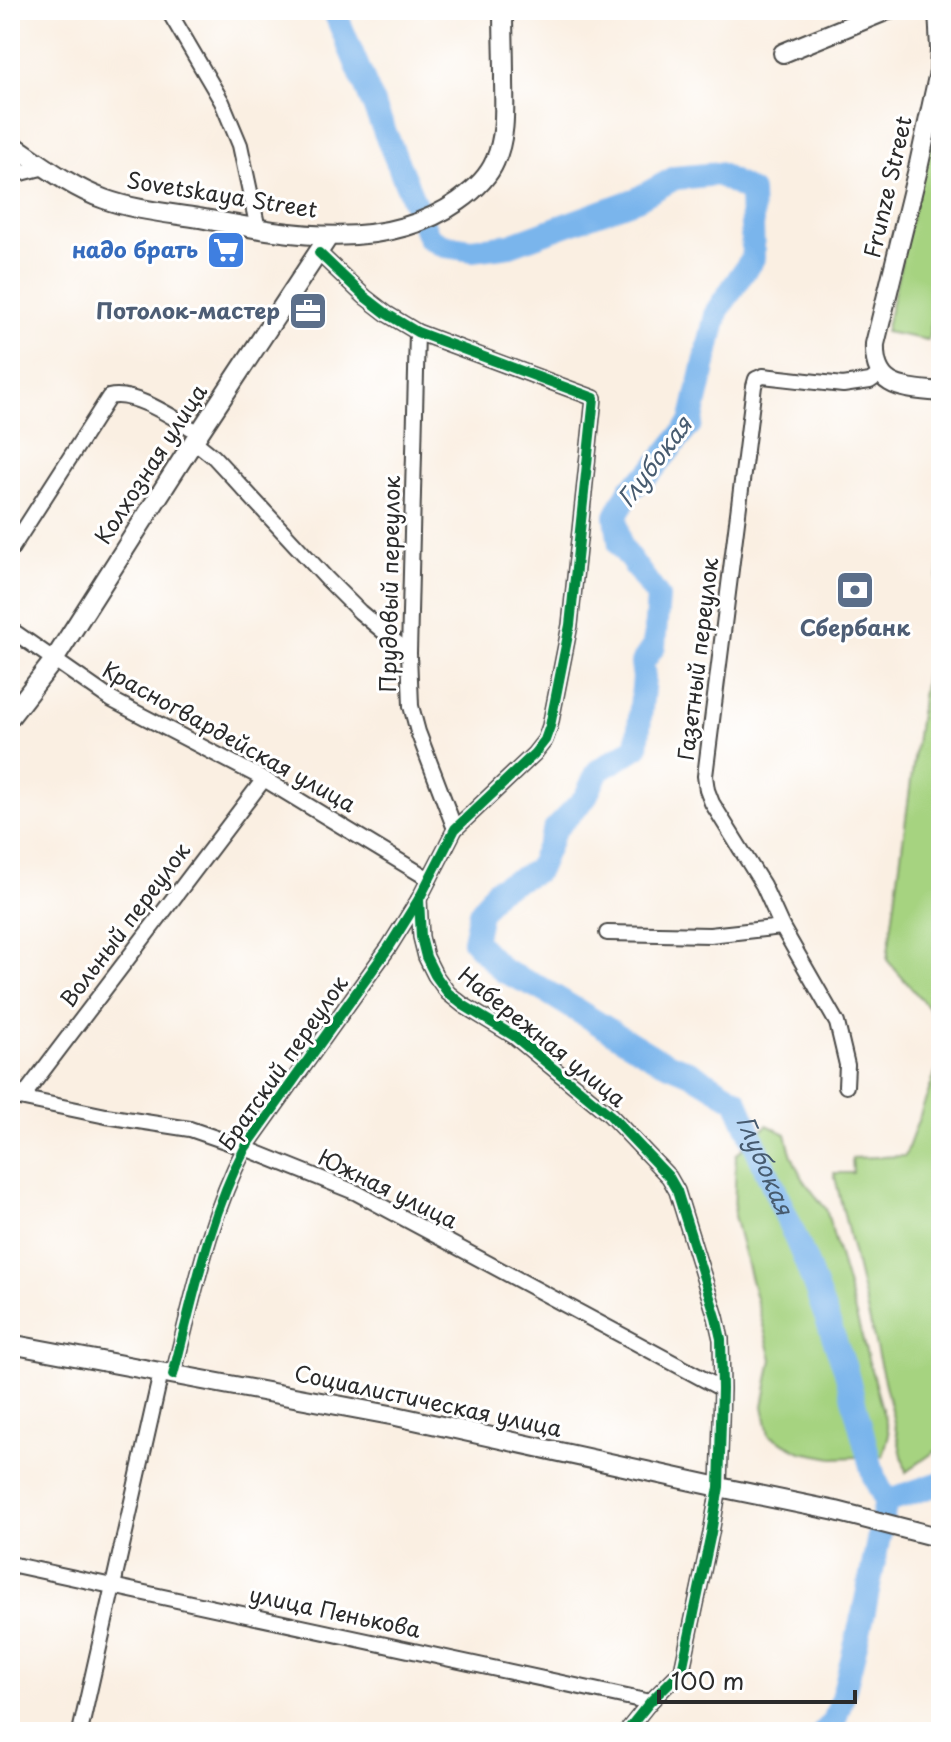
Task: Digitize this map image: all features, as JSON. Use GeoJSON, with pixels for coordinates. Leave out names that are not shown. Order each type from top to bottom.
{"type":"FeatureCollection","features":[{"type":"Feature","properties":{"kind":"street"},"geometry":{"type":"LineString","coordinates":[[168,10],[222,102],[240,145],[258,229]]}},
{"type":"Feature","properties":{"kind":"street","name":"Sovetskaya Street"},"geometry":{"type":"LineString","coordinates":[[10,143],[78,187],[130,206],[258,229],[329,236],[399,230],[442,213],[475,189],[495,163],[505,120],[503,10]]}},
{"type":"Feature","properties":{"kind":"street"},"geometry":{"type":"LineString","coordinates":[[783,53],[888,10]]}},
{"type":"Feature","properties":{"kind":"street","name":"Frunze Street"},"geometry":{"type":"LineString","coordinates":[[880,374],[874,358],[875,344],[939,72],[938,10]]}},
{"type":"Feature","properties":{"kind":"street"},"geometry":{"type":"LineString","coordinates":[[10,176],[45,167]]}},
{"type":"Feature","properties":{"kind":"street","name":"Колхозная улица"},"geometry":{"type":"LineString","coordinates":[[10,717],[54,660],[329,236]]}},
{"type":"Feature","properties":{"kind":"street"},"geometry":{"type":"LineString","coordinates":[[319,253],[365,297],[417,332],[594,398],[570,625],[550,726],[545,740],[534,754],[455,829],[429,879]]}},
{"type":"Feature","properties":{"kind":"street","name":"Прудовый переулок"},"geometry":{"type":"LineString","coordinates":[[417,332],[409,653],[411,706],[455,829]]}},
{"type":"Feature","properties":{"kind":"street"},"geometry":{"type":"LineString","coordinates":[[880,374],[893,385],[941,392]]}},
{"type":"Feature","properties":{"kind":"street","name":"Газетный переулок"},"geometry":{"type":"LineString","coordinates":[[846,1086],[847,1065],[837,1023],[782,927],[763,885],[712,803],[705,776],[756,379],[763,376],[843,385],[870,381],[880,374]]}},
{"type":"Feature","properties":{"kind":"street"},"geometry":{"type":"LineString","coordinates":[[10,551],[109,397],[116,395],[145,403],[196,437],[327,579],[409,653]]}},
{"type":"Feature","properties":{"kind":"street","name":"Красногвардейская улица"},"geometry":{"type":"LineString","coordinates":[[10,629],[112,700],[264,779],[429,879]]}},
{"type":"Feature","properties":{"kind":"street","name":"Вольный переулок"},"geometry":{"type":"LineString","coordinates":[[16,1097],[264,779]]}},
{"type":"Feature","properties":{"kind":"street","name":"Братский переулок"},"geometry":{"type":"LineString","coordinates":[[80,1732],[113,1586],[167,1374],[227,1185],[245,1148],[389,947],[429,879]]}},
{"type":"Feature","properties":{"kind":"street","name":"Набережная улица"},"geometry":{"type":"LineString","coordinates":[[419,899],[421,937],[426,957],[448,993],[514,1036],[610,1115],[669,1177],[677,1191],[716,1317],[721,1339],[722,1389],[719,1487],[682,1670],[626,1732]]}},
{"type":"Feature","properties":{"kind":"street"},"geometry":{"type":"LineString","coordinates":[[607,933],[710,935],[782,927]]}},
{"type":"Feature","properties":{"kind":"street","name":"Южная улица"},"geometry":{"type":"LineString","coordinates":[[16,1097],[190,1129],[357,1193],[722,1389]]}},
{"type":"Feature","properties":{"kind":"street","name":"Социалистическая улица"},"geometry":{"type":"LineString","coordinates":[[10,1344],[396,1416],[836,1511],[941,1538]]}},
{"type":"Feature","properties":{"kind":"street","name":"улица Пенькова"},"geometry":{"type":"LineString","coordinates":[[10,1564],[650,1702]]}},
{"type":"Feature","properties":{"kind":"green space"},"geometry":{"type":"Polygon","coordinates":[[[941,89],[941,278],[928,340],[885,332],[941,89]]]}},
{"type":"Feature","properties":{"kind":"green space"},"geometry":{"type":"Polygon","coordinates":[[[941,557],[941,1447],[906,1472],[834,1173],[853,1173],[852,1158],[905,1156],[938,1066],[939,1020],[887,960],[941,557]]]}},
{"type":"Feature","properties":{"kind":"green space"},"geometry":{"type":"Polygon","coordinates":[[[767,1125],[786,1134],[801,1174],[826,1209],[889,1434],[883,1456],[833,1458],[801,1452],[769,1435],[763,1406],[772,1359],[734,1216],[736,1155],[767,1125]]]}},
{"type":"Feature","properties":{"kind":"waterway","name":"Глубокая"},"geometry":{"type":"LineString","coordinates":[[334,10],[429,238],[445,246],[472,250],[510,245],[637,199],[675,178],[718,174],[751,192],[753,258],[717,311],[691,423],[650,473],[630,489],[616,516],[620,545],[658,597],[654,646],[642,663],[644,678],[637,747],[598,771],[585,798],[555,829],[538,870],[496,890],[480,913],[474,941],[503,971],[542,989],[655,1058],[691,1073],[736,1100],[806,1262],[845,1368],[874,1477],[886,1501],[844,1692],[834,1722],[824,1732]]}},
{"type":"Feature","properties":{"kind":"waterway"},"geometry":{"type":"LineString","coordinates":[[886,1501],[941,1483]]}},
{"type":"Feature","properties":{"kind":"cycle path"},"geometry":{"type":"LineString","coordinates":[[173,1375],[211,1231],[245,1148],[389,947],[419,899],[455,829],[545,740],[570,625],[594,398],[417,332],[365,297],[319,253]]}},
{"type":"Feature","properties":{"kind":"cycle path"},"geometry":{"type":"LineString","coordinates":[[419,899],[421,937],[426,957],[448,993],[514,1036],[610,1115],[669,1177],[677,1191],[716,1317],[721,1339],[722,1389],[719,1487],[682,1670],[626,1732]]}},
{"type":"Feature","properties":{"kind":"place","name":"надо брать"},"geometry":{"type":"Point","coordinates":[226,250]}},
{"type":"Feature","properties":{"kind":"place","name":"Потолок-мастер"},"geometry":{"type":"Point","coordinates":[308,311]}},
{"type":"Feature","properties":{"kind":"place","name":"Сбербанк"},"geometry":{"type":"Point","coordinates":[855,590]}}]}
